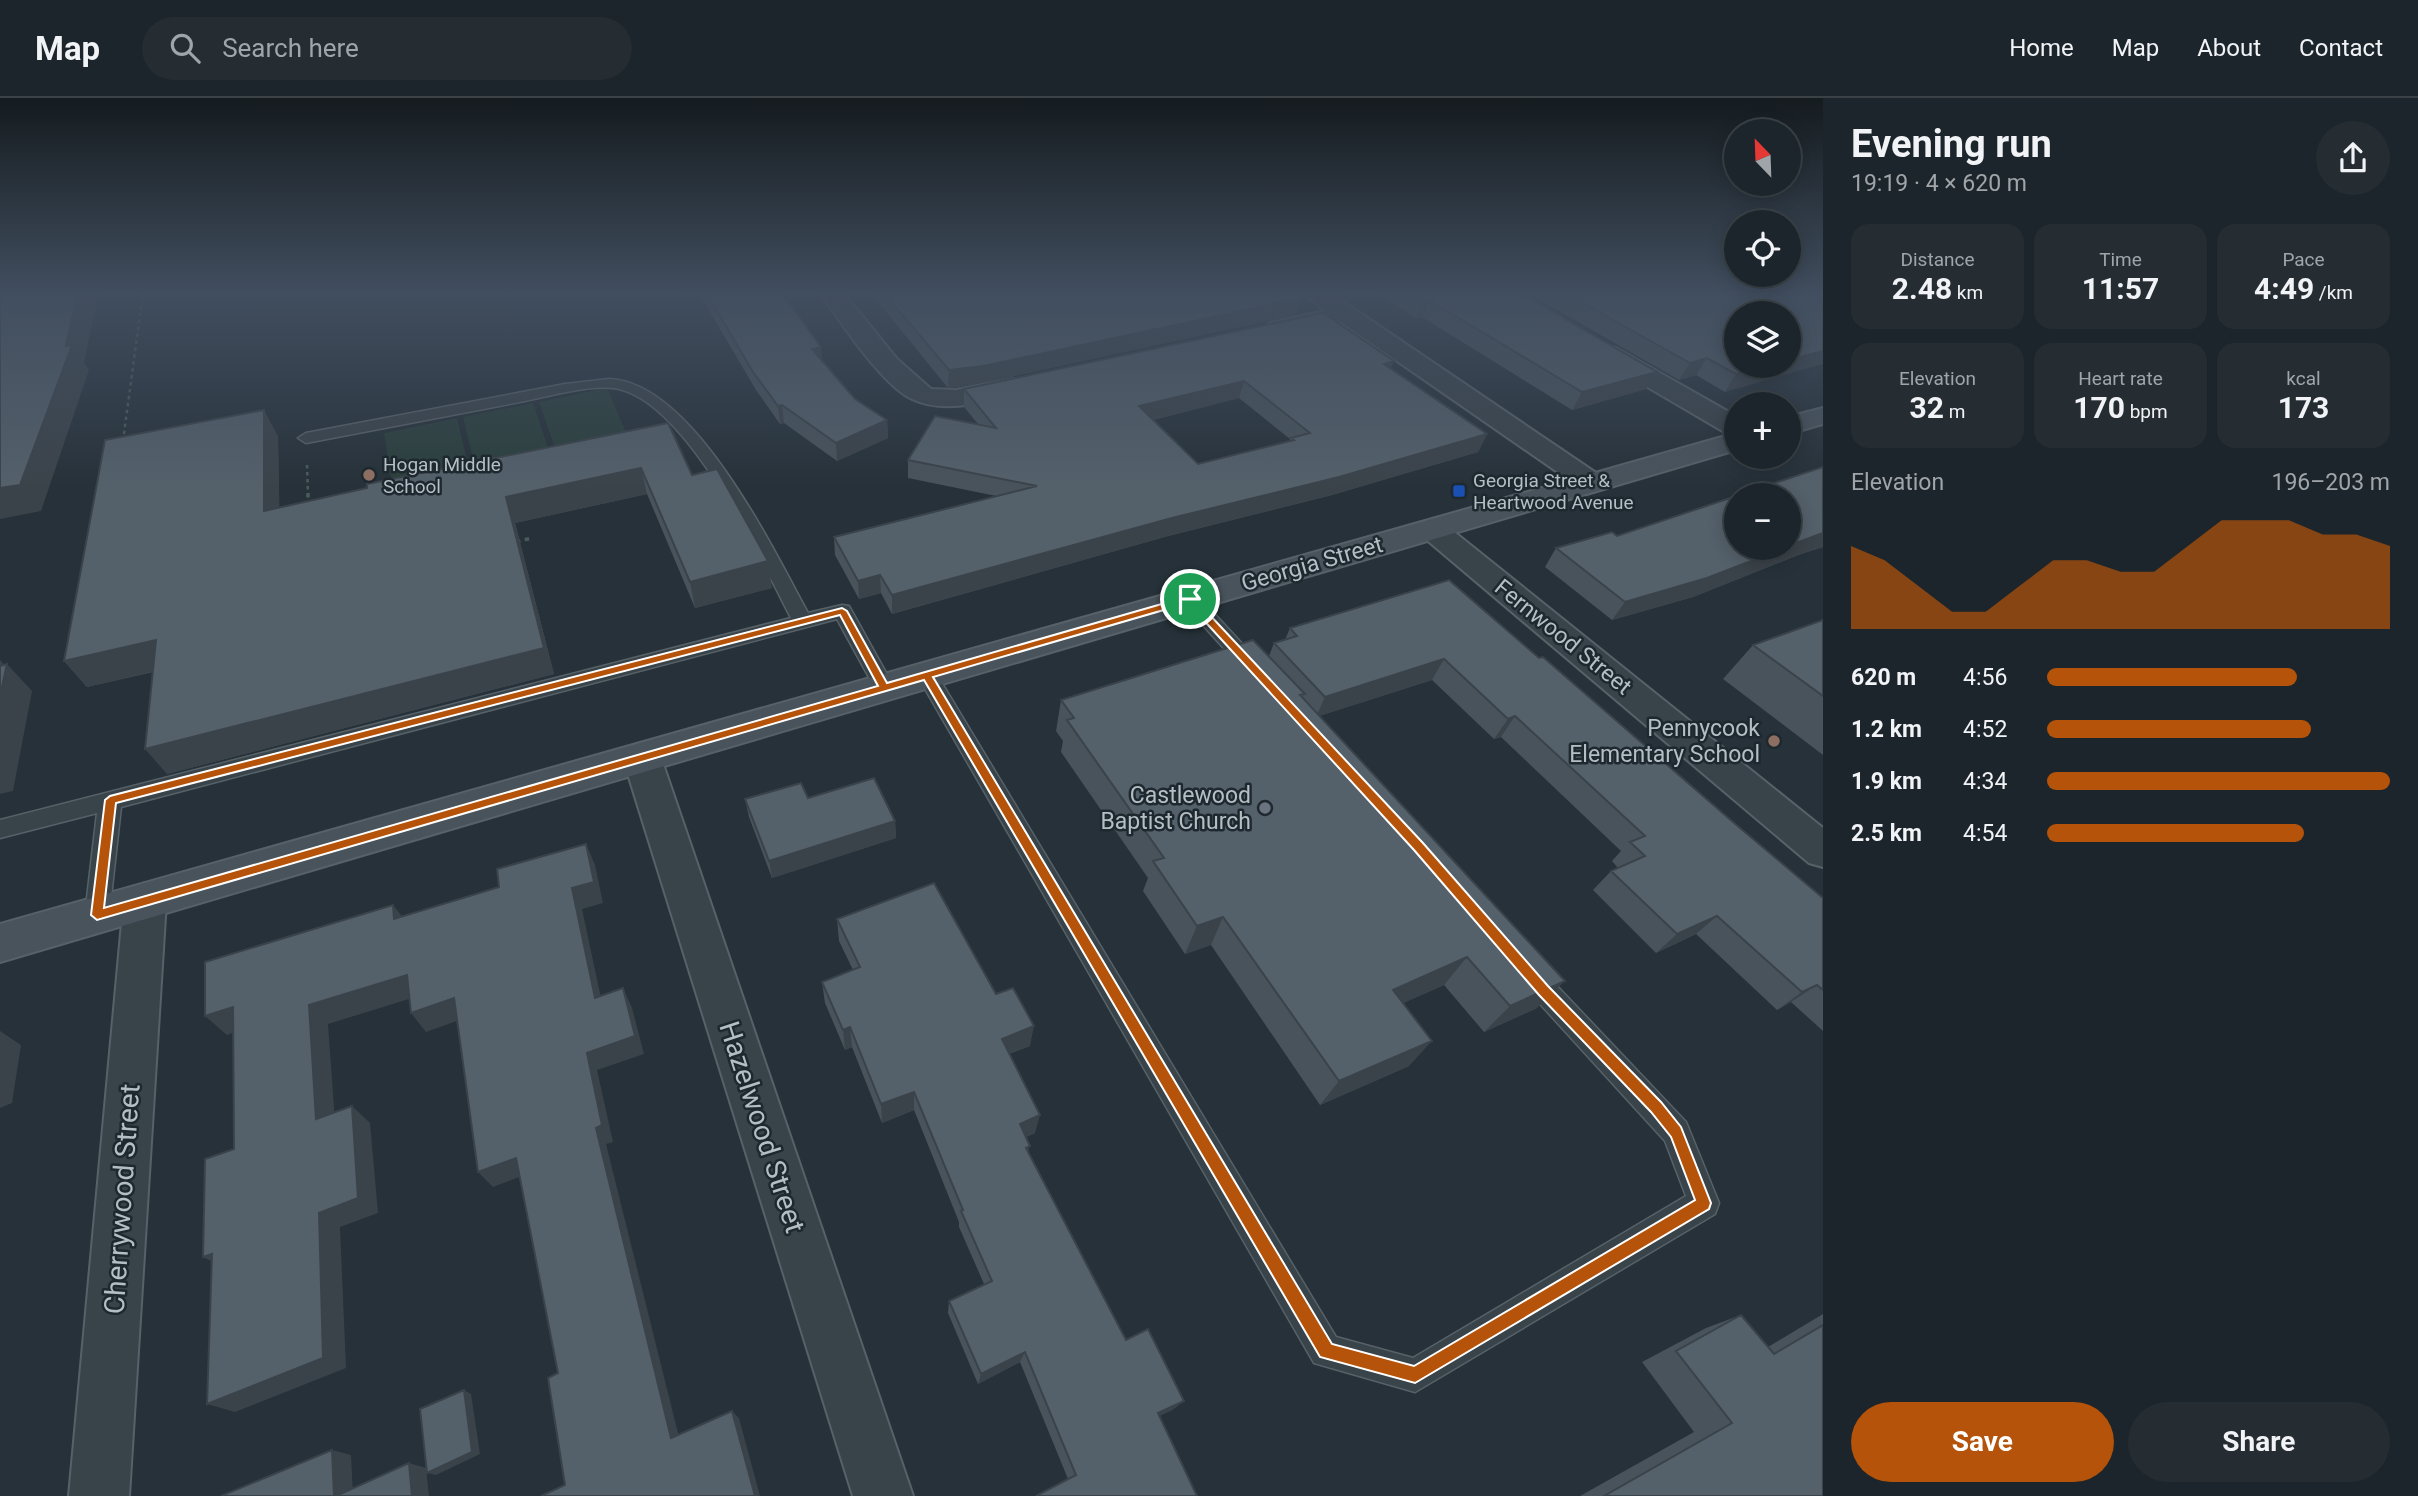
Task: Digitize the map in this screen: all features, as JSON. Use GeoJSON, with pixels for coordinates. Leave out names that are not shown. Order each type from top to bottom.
{"type":"FeatureCollection","features":[{"type":"Feature","properties":{"kind":"main road"},"geometry":{"type":"LineString","coordinates":[[1801,422],[1823,416]]}},
{"type":"Feature","properties":{"kind":"main road","name":"Georgia Street"},"geometry":{"type":"LineString","coordinates":[[0,943],[1724,444]]}},
{"type":"Feature","properties":{"kind":"street"},"geometry":{"type":"LineString","coordinates":[[885,357],[920,393],[943,398],[982,394],[1035,383]]}},
{"type":"Feature","properties":{"kind":"street"},"geometry":{"type":"LineString","coordinates":[[1407,357],[1592,483]]}},
{"type":"Feature","properties":{"kind":"street"},"geometry":{"type":"LineString","coordinates":[[1616,357],[1724,420]]}},
{"type":"Feature","properties":{"kind":"street","name":"Fernwood Street"},"geometry":{"type":"LineString","coordinates":[[1432,529],[1823,851]]}},
{"type":"Feature","properties":{"kind":"street","name":"Hazelwood Street"},"geometry":{"type":"LineString","coordinates":[[642,758],[883,1496]]}},
{"type":"Feature","properties":{"kind":"street","name":"Cherrywood Street"},"geometry":{"type":"LineString","coordinates":[[99,1496],[145,901]]}},
{"type":"Feature","properties":{"kind":"lane"},"geometry":{"type":"LineString","coordinates":[[306,438],[565,389],[605,384],[625,385],[656,402],[683,428],[729,487],[803,621]]}},
{"type":"Feature","properties":{"kind":"lane"},"geometry":{"type":"LineString","coordinates":[[1190,599],[1272,689]]}},
{"type":"Feature","properties":{"kind":"lane"},"geometry":{"type":"LineString","coordinates":[[0,830],[842,611],[884,687]]}},
{"type":"Feature","properties":{"kind":"lane"},"geometry":{"type":"LineString","coordinates":[[927,675],[1326,1351],[1415,1375],[1704,1203],[1676,1132],[1517,960]]}},
{"type":"Feature","properties":{"kind":"lane"},"geometry":{"type":"LineString","coordinates":[[97,915],[110,800]]}},
{"type":"Feature","properties":{"kind":"path"},"geometry":{"type":"LineString","coordinates":[[122,443],[134,357]]}},
{"type":"Feature","properties":{"kind":"path"},"geometry":{"type":"LineString","coordinates":[[306,438],[308,517]]}},
{"type":"Feature","properties":{"kind":"path"},"geometry":{"type":"LineString","coordinates":[[507,544],[532,538]]}},
{"type":"Feature","properties":{"kind":"green space"},"geometry":{"type":"Polygon","coordinates":[[[607,388],[632,446],[560,462],[539,402],[607,388]]]}},
{"type":"Feature","properties":{"kind":"green space"},"geometry":{"type":"Polygon","coordinates":[[[533,403],[553,463],[478,479],[463,417],[533,403]]]}},
{"type":"Feature","properties":{"kind":"green space"},"geometry":{"type":"Polygon","coordinates":[[[457,418],[472,481],[394,497],[384,433],[457,418]]]}},
{"type":"Feature","properties":{"kind":"building"},"geometry":{"type":"Polygon","coordinates":[[[0,357],[67,357],[20,485],[0,488],[0,357]]]}},
{"type":"Feature","properties":{"kind":"building"},"geometry":{"type":"Polygon","coordinates":[[[744,357],[819,357],[855,399],[887,420],[836,443],[782,405],[778,406],[744,357]]]}},
{"type":"Feature","properties":{"kind":"building"},"geometry":{"type":"Polygon","coordinates":[[[938,357],[1024,357],[983,366],[949,370],[938,357]]]}},
{"type":"Feature","properties":{"kind":"building"},"geometry":{"type":"Polygon","coordinates":[[[1114,357],[1388,357],[1394,361],[1384,364],[1487,434],[1339,477],[1172,518],[892,595],[880,575],[858,581],[834,537],[1037,486],[908,460],[935,416],[996,428],[964,389],[1114,357]],[[1244,381],[1139,406],[1198,464],[1294,440],[1291,438],[1310,433],[1244,381]]]}},
{"type":"Feature","properties":{"kind":"building"},"geometry":{"type":"Polygon","coordinates":[[[1524,357],[1631,357],[1657,372],[1582,392],[1524,357]]]}},
{"type":"Feature","properties":{"kind":"building"},"geometry":{"type":"Polygon","coordinates":[[[1680,357],[1724,357],[1724,367],[1707,358],[1690,363],[1680,357]]]}},
{"type":"Feature","properties":{"kind":"building"},"geometry":{"type":"Polygon","coordinates":[[[264,410],[264,511],[367,488],[367,484],[668,423],[692,475],[717,469],[768,561],[690,582],[641,468],[506,497],[544,648],[145,749],[156,640],[64,661],[105,440],[264,410]]]}},
{"type":"Feature","properties":{"kind":"building"},"geometry":{"type":"Polygon","coordinates":[[[1823,467],[1823,533],[1801,541],[1801,483],[1774,483],[1823,467]]]}},
{"type":"Feature","properties":{"kind":"building"},"geometry":{"type":"Polygon","coordinates":[[[1724,500],[1724,560],[1754,560],[1707,578],[1625,602],[1556,548],[1612,532],[1617,536],[1724,500]]]}},
{"type":"Feature","properties":{"kind":"building"},"geometry":{"type":"Polygon","coordinates":[[[1449,580],[1539,658],[1543,657],[1823,898],[1823,990],[1817,985],[1802,992],[1717,916],[1677,934],[1611,871],[1645,856],[1630,842],[1645,836],[1515,716],[1508,719],[1444,659],[1325,697],[1274,643],[1297,636],[1290,628],[1449,580]]]}},
{"type":"Feature","properties":{"kind":"building"},"geometry":{"type":"Polygon","coordinates":[[[1823,620],[1823,696],[1753,645],[1823,620]]]}},
{"type":"Feature","properties":{"kind":"building"},"geometry":{"type":"Polygon","coordinates":[[[1253,640],[1305,694],[1300,695],[1565,981],[1510,1006],[1467,957],[1393,990],[1432,1041],[1339,1081],[1223,917],[1197,926],[1153,861],[1164,858],[1067,720],[1074,718],[1061,700],[1253,640]]]}},
{"type":"Feature","properties":{"kind":"building"},"geometry":{"type":"Polygon","coordinates":[[[7,664],[0,696],[0,666],[7,664]]]}},
{"type":"Feature","properties":{"kind":"building"},"geometry":{"type":"Polygon","coordinates":[[[874,778],[895,821],[769,861],[745,799],[801,783],[808,798],[874,778]]]}},
{"type":"Feature","properties":{"kind":"building"},"geometry":{"type":"Polygon","coordinates":[[[586,844],[594,882],[572,888],[595,998],[623,988],[635,1036],[587,1053],[602,1125],[596,1128],[671,1438],[732,1411],[755,1496],[541,1496],[565,1485],[548,1378],[558,1373],[516,1158],[478,1172],[454,998],[411,1013],[407,975],[309,1005],[316,1119],[352,1106],[358,1198],[319,1213],[323,1358],[207,1404],[212,1254],[203,1257],[205,1159],[234,1149],[233,1007],[205,1016],[205,962],[393,905],[394,919],[499,887],[497,869],[586,844]]]}},
{"type":"Feature","properties":{"kind":"building"},"geometry":{"type":"Polygon","coordinates":[[[934,883],[996,994],[1013,988],[1034,1026],[1002,1039],[1040,1115],[1020,1124],[1030,1146],[1026,1148],[1126,1340],[1148,1329],[1184,1401],[1158,1413],[1197,1496],[1036,1496],[1076,1475],[1025,1352],[981,1374],[949,1301],[992,1281],[914,1092],[881,1104],[850,1027],[843,1030],[822,982],[860,967],[837,919],[934,883]]]}},
{"type":"Feature","properties":{"kind":"building"},"geometry":{"type":"Polygon","coordinates":[[[1741,1315],[1774,1354],[1823,1325],[1823,1496],[1604,1496],[1732,1423],[1676,1351],[1741,1315]]]}},
{"type":"Feature","properties":{"kind":"building"},"geometry":{"type":"Polygon","coordinates":[[[464,1390],[472,1452],[427,1473],[420,1409],[464,1390]]]}},
{"type":"Feature","properties":{"kind":"building"},"geometry":{"type":"Polygon","coordinates":[[[332,1450],[334,1496],[221,1496],[332,1450]]]}},
{"type":"Feature","properties":{"kind":"building"},"geometry":{"type":"Polygon","coordinates":[[[409,1463],[412,1496],[336,1496],[409,1463]]]}},
{"type":"Feature","properties":{"kind":"place","name":"Hogan Middle School"},"geometry":{"type":"Point","coordinates":[369,475]}},
{"type":"Feature","properties":{"kind":"place","name":"Georgia Street & Heartwood Avenue"},"geometry":{"type":"Point","coordinates":[1459,491]}},
{"type":"Feature","properties":{"kind":"place","name":"Pennycook Elementary School"},"geometry":{"type":"Point","coordinates":[1774,741]}},
{"type":"Feature","properties":{"kind":"place","name":"Castlewood Baptist Church"},"geometry":{"type":"Point","coordinates":[1265,808]}},
{"type":"Feature","properties":{"kind":"route"},"geometry":{"type":"LineString","coordinates":[[1190,599],[1419,846],[1544,991],[1656,1107],[1676,1132],[1693,1169],[1704,1203],[1415,1375],[1326,1351],[927,675],[97,915],[110,800],[842,611],[884,687],[1190,599]]}}]}
